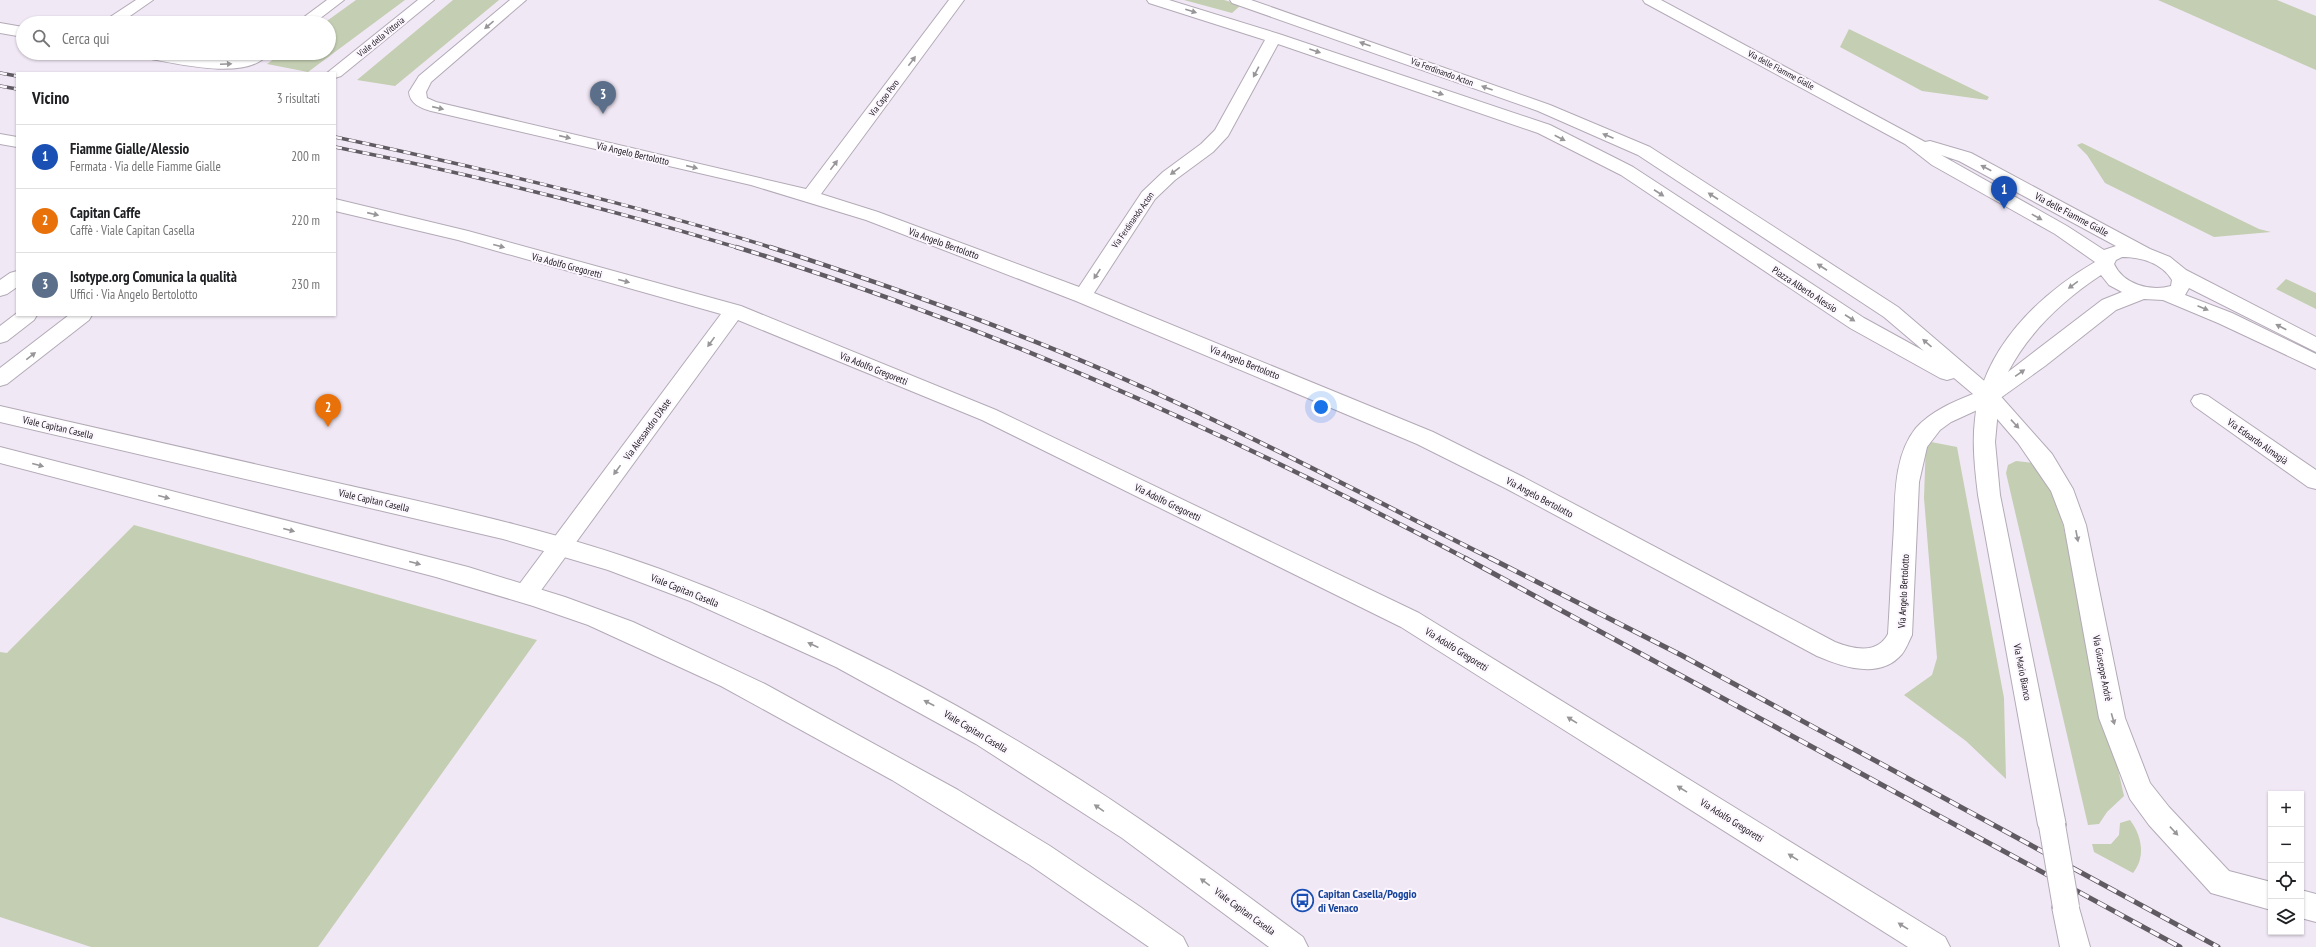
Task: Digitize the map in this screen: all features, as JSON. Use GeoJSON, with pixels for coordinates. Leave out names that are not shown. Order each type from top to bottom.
{"type":"FeatureCollection","features":[{"type":"Feature","properties":{"kind":"street"},"geometry":{"type":"LineString","coordinates":[[120,16],[146,0]]}},
{"type":"Feature","properties":{"kind":"street"},"geometry":{"type":"LineString","coordinates":[[314,16],[337,0]]}},
{"type":"Feature","properties":{"kind":"street","name":"Viale della Vittoria"},"geometry":{"type":"LineString","coordinates":[[336,72],[427,0]]}},
{"type":"Feature","properties":{"kind":"street","name":"Via Angelo Bertolotto"},"geometry":{"type":"LineString","coordinates":[[519,0],[425,79],[416,95],[420,101],[431,106],[755,181],[810,196],[872,216],[1083,296],[1425,438],[1515,483],[1826,649],[1854,659],[1871,659],[1888,653],[1894,647],[1900,635],[1909,476],[1913,452],[1917,443],[1927,430],[1942,417],[1989,396]]}},
{"type":"Feature","properties":{"kind":"street","name":"Via Capo Poro"},"geometry":{"type":"LineString","coordinates":[[810,196],[957,0]]}},
{"type":"Feature","properties":{"kind":"street"},"geometry":{"type":"LineString","coordinates":[[1154,0],[1274,37]]}},
{"type":"Feature","properties":{"kind":"street","name":"Via Ferdinando Acton"},"geometry":{"type":"LineString","coordinates":[[1237,0],[1544,108],[1644,151],[1891,312],[1989,396]]}},
{"type":"Feature","properties":{"kind":"street","name":"Via delle Fiamme Gialle"},"geometry":{"type":"LineString","coordinates":[[1650,0],[1911,140],[1938,161],[2061,230],[2105,262],[2108,272],[2117,280],[2143,292]]}},
{"type":"Feature","properties":{"kind":"street"},"geometry":{"type":"LineString","coordinates":[[0,28],[16,31]]}},
{"type":"Feature","properties":{"kind":"street","name":"Piazza Alberto Alessio"},"geometry":{"type":"LineString","coordinates":[[1274,37],[1544,129],[1627,171],[1857,323],[1989,396]]}},
{"type":"Feature","properties":{"kind":"street","name":"Via Ferdinando Acton"},"geometry":{"type":"LineString","coordinates":[[1083,296],[1148,196],[1169,176],[1207,148],[1222,132],[1274,37]]}},
{"type":"Feature","properties":{"kind":"street"},"geometry":{"type":"LineString","coordinates":[[189,60],[219,65],[244,62],[248,60]]}},
{"type":"Feature","properties":{"kind":"street"},"geometry":{"type":"LineString","coordinates":[[0,139],[16,142]]}},
{"type":"Feature","properties":{"kind":"street","name":"Via delle Fiamme Gialle"},"geometry":{"type":"LineString","coordinates":[[1911,140],[1965,157],[2144,253]]}},
{"type":"Feature","properties":{"kind":"street","name":"Via Adolfo Gregoretti"},"geometry":{"type":"LineString","coordinates":[[336,206],[461,235],[734,311],[989,415],[1410,620],[1935,947]]}},
{"type":"Feature","properties":{"kind":"street"},"geometry":{"type":"LineString","coordinates":[[1989,396],[1999,368],[2020,334],[2068,289],[2105,262],[2108,256],[2119,251],[2144,253],[2163,261],[2180,275],[2316,345]]}},
{"type":"Feature","properties":{"kind":"street"},"geometry":{"type":"LineString","coordinates":[[2166,294],[2179,290],[2182,286],[2180,275]]}},
{"type":"Feature","properties":{"kind":"street"},"geometry":{"type":"LineString","coordinates":[[0,290],[16,278]]}},
{"type":"Feature","properties":{"kind":"street"},"geometry":{"type":"LineString","coordinates":[[1989,396],[2038,361],[2109,305],[2121,299],[2143,292],[2166,294],[2225,318],[2316,362]]}},
{"type":"Feature","properties":{"kind":"street","name":"Via Alessandro D'Aste"},"geometry":{"type":"LineString","coordinates":[[526,593],[734,311]]}},
{"type":"Feature","properties":{"kind":"street"},"geometry":{"type":"LineString","coordinates":[[0,336],[26,316]]}},
{"type":"Feature","properties":{"kind":"street"},"geometry":{"type":"LineString","coordinates":[[0,380],[81,316]]}},
{"type":"Feature","properties":{"kind":"street","name":"Via Mario Bianco"},"geometry":{"type":"LineString","coordinates":[[1989,396],[1983,446],[1986,476],[2052,825],[2066,908],[2075,947]]}},
{"type":"Feature","properties":{"kind":"street","name":"Via Giuseppe Andrè"},"geometry":{"type":"LineString","coordinates":[[1989,396],[2037,450],[2062,489],[2071,510],[2112,718],[2138,790],[2159,816],[2221,883],[2268,895]]}},
{"type":"Feature","properties":{"kind":"street","name":"Via Edoardo Almagià"},"geometry":{"type":"LineString","coordinates":[[2201,401],[2316,482]]}},
{"type":"Feature","properties":{"kind":"street","name":"Viale Capitan Casella"},"geometry":{"type":"LineString","coordinates":[[0,414],[452,518],[560,547],[649,575],[735,610],[857,665],[937,707],[1033,765],[1129,828],[1293,947]]}},
{"type":"Feature","properties":{"kind":"street"},"geometry":{"type":"LineString","coordinates":[[0,455],[433,567],[526,593],[599,619],[679,654],[748,687],[921,782],[1092,889],[1174,947]]}},
{"type":"Feature","properties":{"kind":"street"},"geometry":{"type":"LineString","coordinates":[[2304,905],[2316,908]]}},
{"type":"Feature","properties":{"kind":"green space"},"geometry":{"type":"Polygon","coordinates":[[[356,0],[405,0],[336,51],[336,16],[334,16],[356,0]]]}},
{"type":"Feature","properties":{"kind":"green space"},"geometry":{"type":"Polygon","coordinates":[[[453,0],[499,0],[395,86],[357,80],[453,0]]]}},
{"type":"Feature","properties":{"kind":"green space"},"geometry":{"type":"Polygon","coordinates":[[[1184,0],[1224,0],[1241,5],[1232,13],[1184,0]]]}},
{"type":"Feature","properties":{"kind":"green space"},"geometry":{"type":"Polygon","coordinates":[[[2158,0],[2277,0],[2316,16],[2316,70],[2158,0]]]}},
{"type":"Feature","properties":{"kind":"green space"},"geometry":{"type":"Polygon","coordinates":[[[1849,29],[1989,97],[1987,100],[1922,91],[1840,47],[1849,29]]]}},
{"type":"Feature","properties":{"kind":"green space"},"geometry":{"type":"Polygon","coordinates":[[[272,60],[324,60],[308,72],[267,64],[272,60]]]}},
{"type":"Feature","properties":{"kind":"green space"},"geometry":{"type":"Polygon","coordinates":[[[2082,143],[2259,229],[2271,232],[2214,237],[2105,183],[2087,155],[2077,145],[2082,143]]]}},
{"type":"Feature","properties":{"kind":"green space"},"geometry":{"type":"Polygon","coordinates":[[[2286,279],[2316,293],[2316,309],[2276,289],[2286,279]]]}},
{"type":"Feature","properties":{"kind":"green space"},"geometry":{"type":"Polygon","coordinates":[[[1926,441],[1957,447],[2004,698],[2006,779],[1966,741],[1904,695],[1932,675],[1937,658],[1924,498],[1926,441]]]}},
{"type":"Feature","properties":{"kind":"green space"},"geometry":{"type":"Polygon","coordinates":[[[2016,461],[2035,463],[2058,503],[2124,796],[2107,812],[2099,824],[2088,825],[2006,473],[2008,465],[2016,461]]]}},
{"type":"Feature","properties":{"kind":"green space"},"geometry":{"type":"Polygon","coordinates":[[[134,525],[537,640],[318,947],[91,947],[0,917],[0,652],[7,653],[134,525]]]}},
{"type":"Feature","properties":{"kind":"green space"},"geometry":{"type":"Polygon","coordinates":[[[2130,820],[2140,840],[2141,846],[2140,860],[2133,873],[2094,852],[2092,844],[2111,844],[2119,835],[2120,823],[2130,820]]]}},
{"type":"Feature","properties":{"kind":"railway"},"geometry":{"type":"LineString","coordinates":[[0,73],[16,76]]}},
{"type":"Feature","properties":{"kind":"railway"},"geometry":{"type":"LineString","coordinates":[[0,86],[16,89]]}},
{"type":"Feature","properties":{"kind":"railway"},"geometry":{"type":"LineString","coordinates":[[336,137],[556,187],[665,216],[773,248]]}},
{"type":"Feature","properties":{"kind":"railway"},"geometry":{"type":"LineString","coordinates":[[336,147],[488,180],[639,219],[739,248]]}},
{"type":"Feature","properties":{"kind":"railway"},"geometry":{"type":"LineString","coordinates":[[736,247],[831,278],[924,311],[1017,347],[1109,386],[1199,426],[1289,469],[1379,513],[1467,559]]}},
{"type":"Feature","properties":{"kind":"railway"},"geometry":{"type":"LineString","coordinates":[[770,247],[940,305],[1067,354],[1157,393],[1253,439],[1492,559]]}},
{"type":"Feature","properties":{"kind":"railway"},"geometry":{"type":"LineString","coordinates":[[1465,558],[2180,947]]}},
{"type":"Feature","properties":{"kind":"railway"},"geometry":{"type":"LineString","coordinates":[[1490,558],[1681,655],[2218,947]]}},
{"type":"Feature","properties":{"kind":"place","name":"Isotype.org Comunica la qualità"},"geometry":{"type":"Point","coordinates":[603,114]}},
{"type":"Feature","properties":{"kind":"place","name":"Fiamme Gialle/Alessio"},"geometry":{"type":"Point","coordinates":[2004,209]}},
{"type":"Feature","properties":{"kind":"place","name":"Capitan Caffe"},"geometry":{"type":"Point","coordinates":[328,427]}},
{"type":"Feature","properties":{"kind":"place","name":"Capitan Casella/Poggio di Venaco"},"geometry":{"type":"Point","coordinates":[1302,901]}}]}
